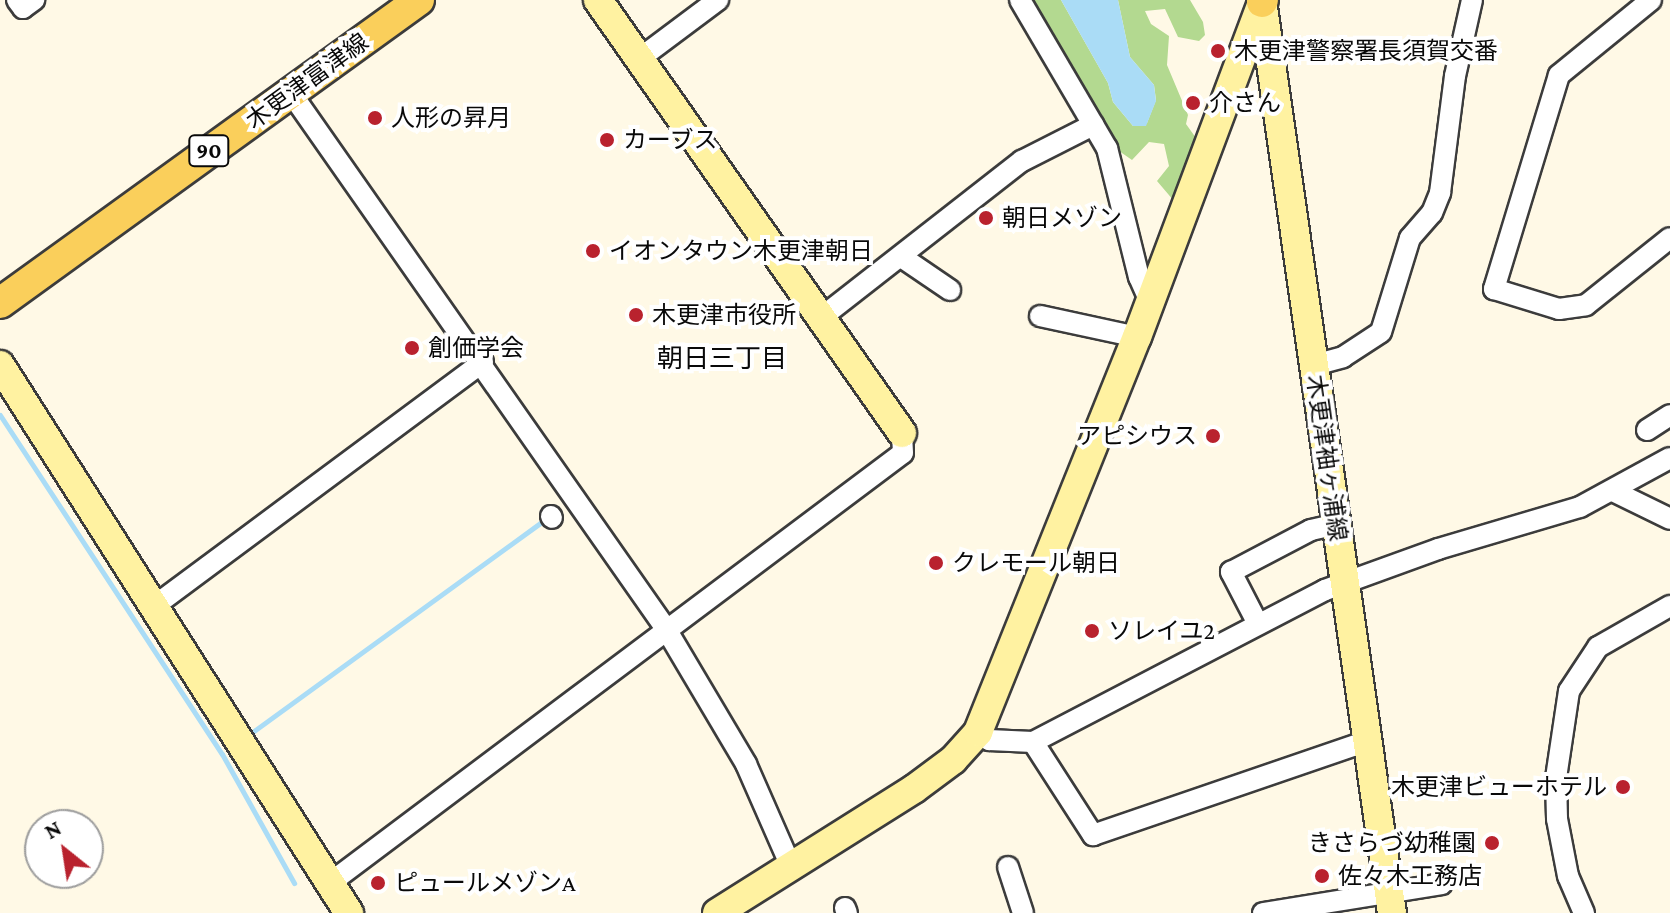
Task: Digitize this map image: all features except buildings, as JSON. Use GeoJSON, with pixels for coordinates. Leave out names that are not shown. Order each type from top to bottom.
{"type":"FeatureCollection","features":[{"type":"Feature","properties":{"kind":"main road","name":"木更津富津線"},"geometry":{"type":"LineString","coordinates":[[0,303],[419,0]]}},
{"type":"Feature","properties":{"kind":"street"},"geometry":{"type":"LineString","coordinates":[[17,0],[23,8],[34,0]]}},
{"type":"Feature","properties":{"kind":"street"},"geometry":{"type":"LineString","coordinates":[[330,883],[903,453],[902,433],[598,0]]}},
{"type":"Feature","properties":{"kind":"street"},"geometry":{"type":"LineString","coordinates":[[639,59],[718,0]]}},
{"type":"Feature","properties":{"kind":"street"},"geometry":{"type":"LineString","coordinates":[[1020,0],[1107,148],[1139,277],[1150,302]]}},
{"type":"Feature","properties":{"kind":"street"},"geometry":{"type":"LineString","coordinates":[[1314,365],[1343,357],[1381,332],[1410,238],[1432,213],[1440,193],[1455,76],[1472,0]]}},
{"type":"Feature","properties":{"kind":"street"},"geometry":{"type":"LineString","coordinates":[[1651,0],[1559,75],[1494,289],[1559,309],[1586,305],[1670,238]]}},
{"type":"Feature","properties":{"kind":"street"},"geometry":{"type":"LineString","coordinates":[[717,913],[792,869],[934,775],[978,732],[1137,337],[1262,1]]}},
{"type":"Feature","properties":{"kind":"street","name":"木更津袖ヶ浦線"},"geometry":{"type":"LineString","coordinates":[[1262,1],[1390,902]]}},
{"type":"Feature","properties":{"kind":"street"},"geometry":{"type":"LineString","coordinates":[[291,93],[483,362],[666,629],[746,764],[792,869]]}},
{"type":"Feature","properties":{"kind":"street"},"geometry":{"type":"LineString","coordinates":[[822,317],[903,258],[1022,161],[1093,125]]}},
{"type":"Feature","properties":{"kind":"street"},"geometry":{"type":"LineString","coordinates":[[903,258],[950,290]]}},
{"type":"Feature","properties":{"kind":"street"},"geometry":{"type":"LineString","coordinates":[[1040,316],[1137,337]]}},
{"type":"Feature","properties":{"kind":"street"},"geometry":{"type":"LineString","coordinates":[[153,607],[483,362]]}},
{"type":"Feature","properties":{"kind":"street"},"geometry":{"type":"LineString","coordinates":[[0,365],[349,913]]}},
{"type":"Feature","properties":{"kind":"street"},"geometry":{"type":"LineString","coordinates":[[1647,430],[1670,415]]}},
{"type":"Feature","properties":{"kind":"street"},"geometry":{"type":"LineString","coordinates":[[978,732],[989,740],[1033,742],[1345,582],[1615,492],[1670,458]]}},
{"type":"Feature","properties":{"kind":"street"},"geometry":{"type":"LineString","coordinates":[[1615,492],[1670,519]]}},
{"type":"Feature","properties":{"kind":"street"},"geometry":{"type":"LineString","coordinates":[[1258,624],[1231,572],[1311,530],[1336,524]]}},
{"type":"Feature","properties":{"kind":"street"},"geometry":{"type":"LineString","coordinates":[[1584,913],[1568,876],[1557,819],[1556,778],[1569,691],[1598,647],[1670,606]]}},
{"type":"Feature","properties":{"kind":"street"},"geometry":{"type":"LineString","coordinates":[[1033,742],[1093,835],[1367,741]]}},
{"type":"Feature","properties":{"kind":"street"},"geometry":{"type":"LineString","coordinates":[[1008,867],[1023,913]]}},
{"type":"Feature","properties":{"kind":"street"},"geometry":{"type":"LineString","coordinates":[[1263,913],[1390,902],[1442,884]]}},
{"type":"Feature","properties":{"kind":"green space"},"geometry":{"type":"Polygon","coordinates":[[[1026,0],[1061,0],[1108,83],[1113,102],[1133,126],[1147,123],[1156,100],[1154,85],[1130,57],[1118,0],[1190,0],[1203,22],[1205,35],[1199,41],[1178,37],[1165,9],[1145,11],[1151,24],[1169,36],[1167,65],[1188,115],[1186,124],[1201,145],[1174,201],[1157,181],[1169,166],[1164,144],[1149,142],[1132,160],[1109,144],[1046,21],[1026,0]]]}},
{"type":"Feature","properties":{"kind":"water"},"geometry":{"type":"Polygon","coordinates":[[[1061,0],[1118,0],[1130,57],[1154,85],[1156,101],[1146,126],[1133,126],[1113,102],[1108,83],[1061,0]]]}},
{"type":"Feature","properties":{"kind":"waterway"},"geometry":{"type":"LineString","coordinates":[[0,415],[222,754],[294,883]]}},
{"type":"Feature","properties":{"kind":"waterway"},"geometry":{"type":"LineString","coordinates":[[247,736],[546,519]]}},
{"type":"Feature","properties":{"kind":"place","name":"木更津警察署長須賀交番"},"geometry":{"type":"Point","coordinates":[1218,51]}},
{"type":"Feature","properties":{"kind":"place","name":"介さん"},"geometry":{"type":"Point","coordinates":[1193,103]}},
{"type":"Feature","properties":{"kind":"place","name":"人形の昇月"},"geometry":{"type":"Point","coordinates":[375,118]}},
{"type":"Feature","properties":{"kind":"place","name":"カーブス"},"geometry":{"type":"Point","coordinates":[607,140]}},
{"type":"Feature","properties":{"kind":"place","name":"朝日メゾン"},"geometry":{"type":"Point","coordinates":[986,218]}},
{"type":"Feature","properties":{"kind":"place","name":"イオンタウン木更津朝日"},"geometry":{"type":"Point","coordinates":[593,251]}},
{"type":"Feature","properties":{"kind":"place","name":"木更津市役所"},"geometry":{"type":"Point","coordinates":[636,315]}},
{"type":"Feature","properties":{"kind":"place","name":"創価学会"},"geometry":{"type":"Point","coordinates":[412,348]}},
{"type":"Feature","properties":{"kind":"place","name":"アピシウス"},"geometry":{"type":"Point","coordinates":[1213,436]}},
{"type":"Feature","properties":{"kind":"place","name":"クレモール朝日"},"geometry":{"type":"Point","coordinates":[936,563]}},
{"type":"Feature","properties":{"kind":"place","name":"ソレイユ2"},"geometry":{"type":"Point","coordinates":[1092,631]}},
{"type":"Feature","properties":{"kind":"place","name":"木更津ビューホテル"},"geometry":{"type":"Point","coordinates":[1623,787]}},
{"type":"Feature","properties":{"kind":"place","name":"きさらづ幼稚園"},"geometry":{"type":"Point","coordinates":[1492,843]}},
{"type":"Feature","properties":{"kind":"place","name":"佐々木工務店"},"geometry":{"type":"Point","coordinates":[1322,876]}},
{"type":"Feature","properties":{"kind":"place","name":"ピュールメゾンA"},"geometry":{"type":"Point","coordinates":[378,883]}},
{"type":"Feature","properties":{"kind":"district","name":"朝日三丁目"},"geometry":{"type":"Point","coordinates":[722,359]}}]}
